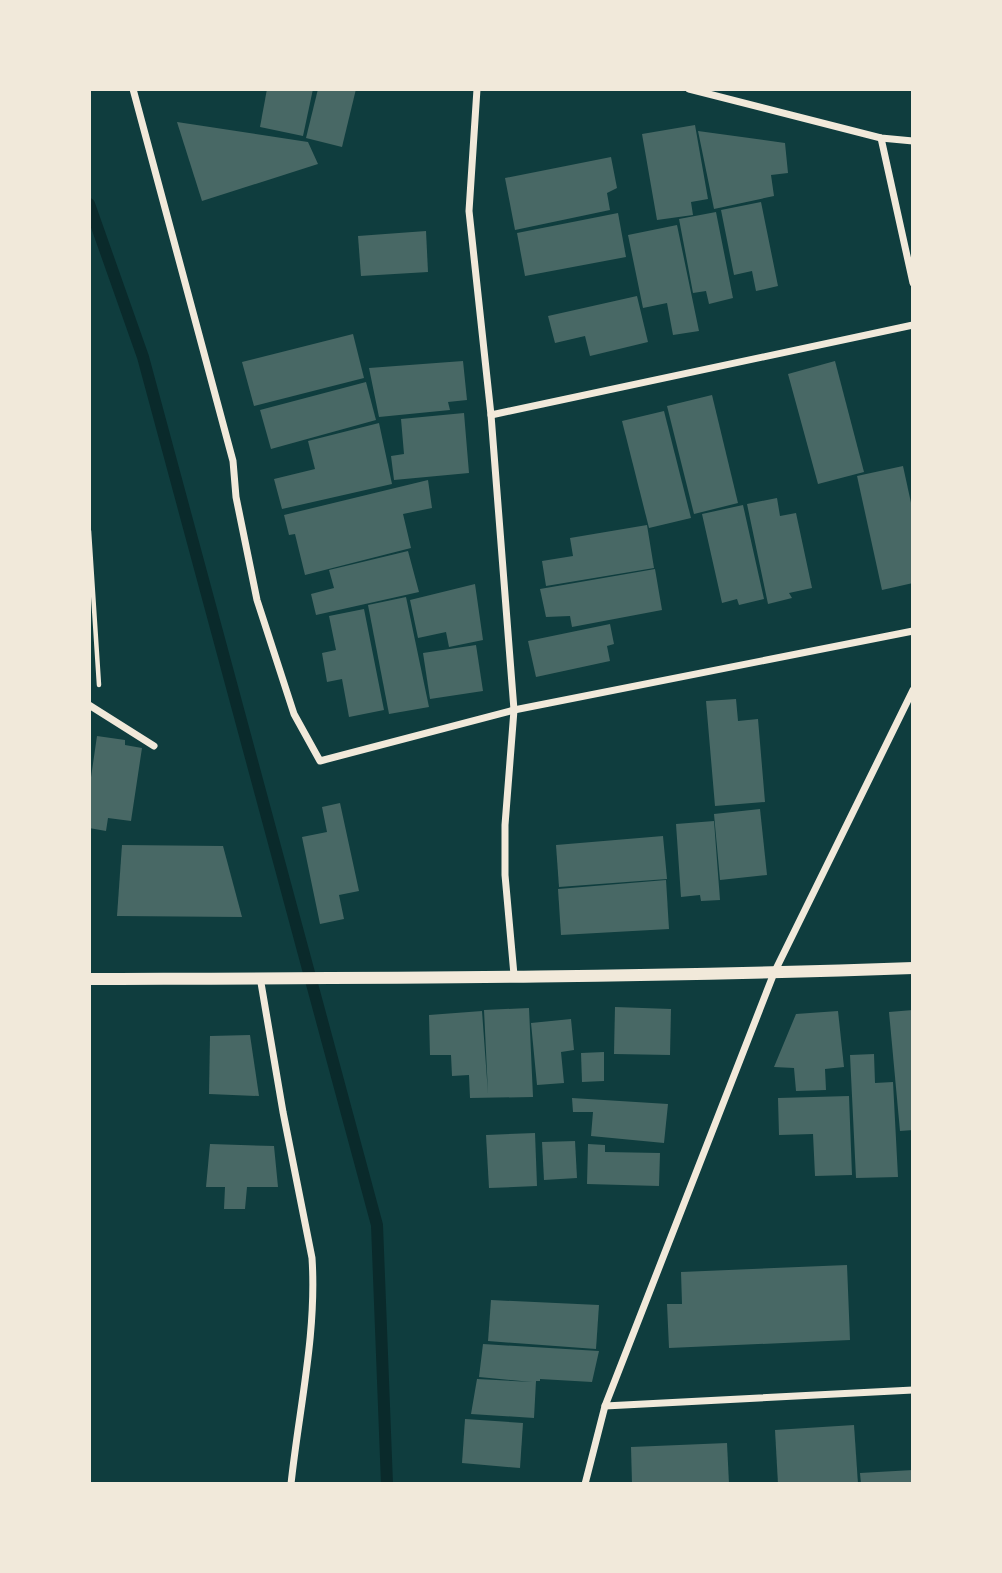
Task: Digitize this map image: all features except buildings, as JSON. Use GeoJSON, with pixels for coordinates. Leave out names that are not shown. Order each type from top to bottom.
{"type":"FeatureCollection","features":[{"type":"Feature","properties":{"kind":"street"},"geometry":{"type":"LineString","coordinates":[[134,89],[233,461],[236,497],[257,600],[294,714],[320,761],[514,710],[913,631]]}},
{"type":"Feature","properties":{"kind":"street"},"geometry":{"type":"LineString","coordinates":[[477,89],[469,211],[491,415],[514,710],[505,875],[514,975]]}},
{"type":"Feature","properties":{"kind":"street"},"geometry":{"type":"LineString","coordinates":[[689,89],[881,138],[913,141]]}},
{"type":"Feature","properties":{"kind":"street"},"geometry":{"type":"LineString","coordinates":[[881,138],[913,283]]}},
{"type":"Feature","properties":{"kind":"street"},"geometry":{"type":"LineString","coordinates":[[491,415],[913,325]]}},
{"type":"Feature","properties":{"kind":"street"},"geometry":{"type":"LineString","coordinates":[[585,1484],[605,1406],[774,973],[913,690]]}},
{"type":"Feature","properties":{"kind":"street"},"geometry":{"type":"LineString","coordinates":[[89,705],[154,746]]}},
{"type":"Feature","properties":{"kind":"street"},"geometry":{"type":"LineString","coordinates":[[89,979],[365,979],[774,973],[913,968]]}},
{"type":"Feature","properties":{"kind":"street"},"geometry":{"type":"LineString","coordinates":[[260,977],[314,1281],[291,1484]]}},
{"type":"Feature","properties":{"kind":"street"},"geometry":{"type":"LineString","coordinates":[[605,1406],[913,1390]]}},
{"type":"Feature","properties":{"kind":"path"},"geometry":{"type":"LineString","coordinates":[[89,531],[100,713]]}},
{"type":"Feature","properties":{"kind":"waterway"},"geometry":{"type":"LineString","coordinates":[[89,204],[143,357],[377,1225],[387,1484]]}}]}
